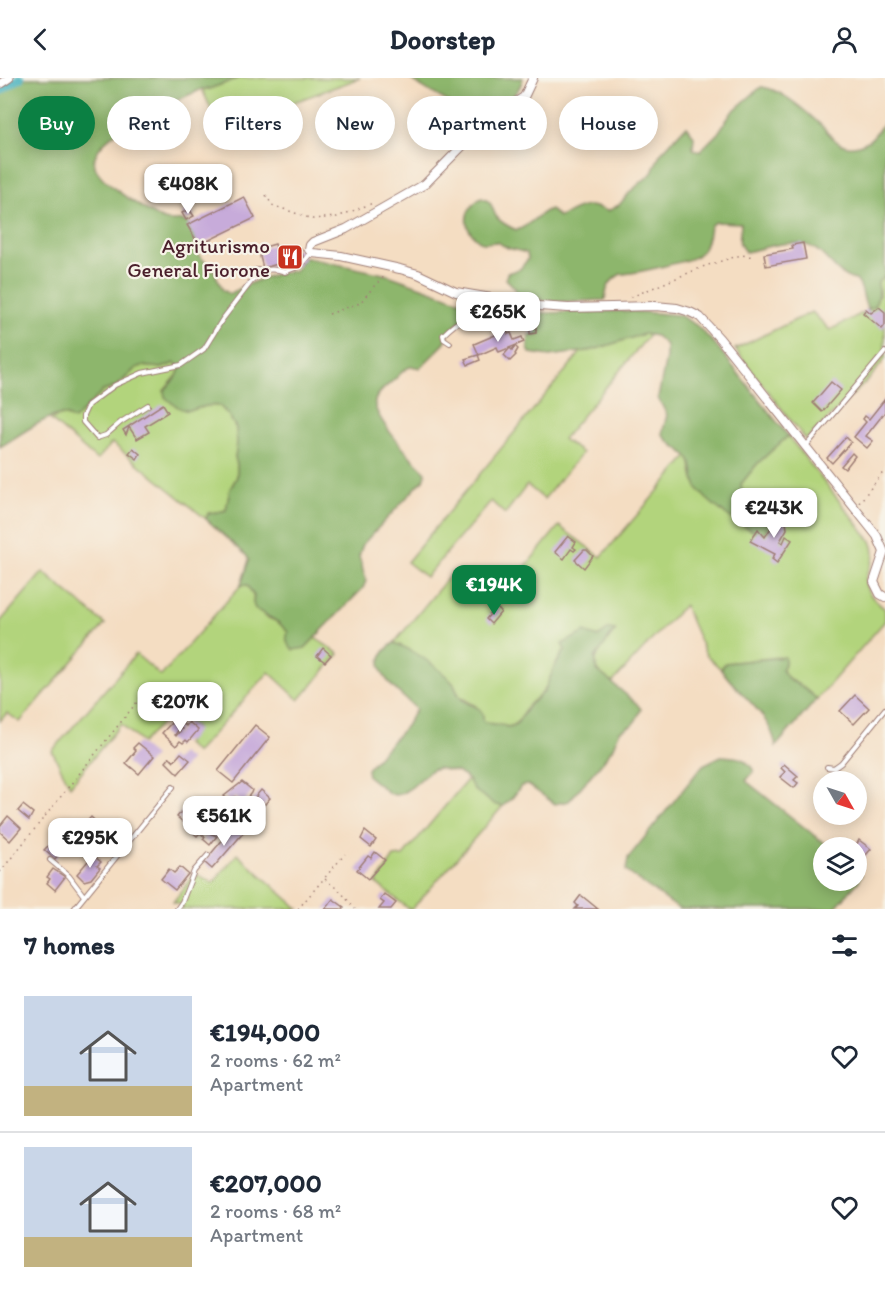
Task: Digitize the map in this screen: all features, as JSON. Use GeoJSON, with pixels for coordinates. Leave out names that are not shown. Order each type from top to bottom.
{"type":"FeatureCollection","features":[{"type":"Feature","properties":{"kind":"street"},"geometry":{"type":"LineString","coordinates":[[0,84],[9,78]]}},
{"type":"Feature","properties":{"kind":"street"},"geometry":{"type":"LineString","coordinates":[[533,78],[524,96],[489,119],[425,184],[346,229],[313,242],[309,247],[312,253],[341,256],[392,267],[418,274],[456,292],[498,299],[553,307],[655,306],[677,308],[699,317],[720,339],[856,508],[881,544],[884,552],[883,558],[874,582],[880,594],[885,597]]}},
{"type":"Feature","properties":{"kind":"lane"},"geometry":{"type":"LineString","coordinates":[[256,270],[274,268],[285,272],[300,266],[312,253]]}},
{"type":"Feature","properties":{"kind":"lane"},"geometry":{"type":"LineString","coordinates":[[148,405],[121,422],[106,435],[97,438],[84,422],[83,416],[88,405],[115,385],[142,373],[181,364],[204,350],[222,320],[250,282],[263,271]]}},
{"type":"Feature","properties":{"kind":"lane"},"geometry":{"type":"LineString","coordinates":[[450,343],[444,339],[443,335],[451,327],[466,316],[492,308],[498,299]]}},
{"type":"Feature","properties":{"kind":"lane"},"geometry":{"type":"LineString","coordinates":[[806,446],[885,352]]}},
{"type":"Feature","properties":{"kind":"lane"},"geometry":{"type":"LineString","coordinates":[[826,767],[834,768],[841,764],[885,709]]}},
{"type":"Feature","properties":{"kind":"lane"},"geometry":{"type":"LineString","coordinates":[[74,909],[173,787]]}},
{"type":"Feature","properties":{"kind":"lane"},"geometry":{"type":"LineString","coordinates":[[177,909],[194,871],[208,855]]}},
{"type":"Feature","properties":{"kind":"lane"},"geometry":{"type":"LineString","coordinates":[[50,860],[69,876],[84,896]]}},
{"type":"Feature","properties":{"kind":"path"},"geometry":{"type":"LineString","coordinates":[[266,195],[272,205],[312,219],[337,217],[375,202]]}},
{"type":"Feature","properties":{"kind":"path"},"geometry":{"type":"LineString","coordinates":[[631,298],[705,266],[741,255],[755,257]]}},
{"type":"Feature","properties":{"kind":"path"},"geometry":{"type":"LineString","coordinates":[[329,314],[360,303],[392,267]]}},
{"type":"Feature","properties":{"kind":"path"},"geometry":{"type":"LineString","coordinates":[[856,508],[885,470]]}},
{"type":"Feature","properties":{"kind":"path"},"geometry":{"type":"LineString","coordinates":[[0,872],[154,681]]}},
{"type":"Feature","properties":{"kind":"path"},"geometry":{"type":"LineString","coordinates":[[298,909],[345,854]]}},
{"type":"Feature","properties":{"kind":"path"},"geometry":{"type":"LineString","coordinates":[[324,879],[341,892],[355,909]]}},
{"type":"Feature","properties":{"kind":"green space"},"geometry":{"type":"Polygon","coordinates":[[[25,78],[239,78],[186,96],[107,96],[107,141],[95,157],[96,169],[101,176],[126,197],[161,219],[186,222],[203,233],[193,244],[195,252],[213,269],[223,290],[230,294],[262,279],[295,271],[304,257],[388,275],[458,300],[539,313],[629,311],[679,315],[696,325],[715,344],[788,436],[758,463],[741,484],[742,490],[738,497],[741,503],[770,521],[768,528],[763,533],[757,533],[732,519],[706,498],[696,485],[689,458],[662,434],[667,415],[658,398],[666,358],[666,345],[656,336],[644,334],[593,350],[549,356],[530,353],[528,344],[532,330],[528,324],[509,317],[470,316],[450,331],[444,344],[420,368],[410,367],[404,370],[376,398],[376,408],[380,417],[395,438],[426,472],[425,478],[363,544],[359,556],[366,581],[363,588],[305,648],[293,650],[287,642],[288,632],[278,622],[255,609],[254,596],[247,585],[241,585],[249,560],[246,555],[206,519],[208,514],[226,510],[230,489],[237,477],[236,428],[220,406],[211,405],[188,410],[182,409],[165,397],[164,391],[180,369],[175,363],[162,368],[142,366],[136,368],[116,387],[103,391],[74,420],[65,415],[55,416],[0,447],[0,94],[25,78]]]}},
{"type":"Feature","properties":{"kind":"green space"},"geometry":{"type":"Polygon","coordinates":[[[239,78],[360,78],[303,99],[303,96],[205,96],[202,89],[209,89],[239,78]]]}},
{"type":"Feature","properties":{"kind":"green space"},"geometry":{"type":"Polygon","coordinates":[[[409,78],[523,78],[518,90],[512,96],[438,96],[409,78]]]}},
{"type":"Feature","properties":{"kind":"green space"},"geometry":{"type":"Polygon","coordinates":[[[761,87],[769,88],[794,102],[835,140],[847,146],[858,145],[869,140],[885,122],[885,276],[878,282],[879,295],[874,307],[868,309],[861,287],[856,280],[841,274],[824,256],[810,246],[788,243],[746,252],[739,239],[741,223],[715,222],[710,226],[707,242],[698,255],[661,267],[621,274],[609,284],[605,300],[554,302],[517,297],[515,288],[506,279],[507,273],[520,269],[528,259],[527,253],[508,248],[497,242],[483,243],[471,233],[468,227],[467,215],[474,203],[481,198],[490,203],[500,220],[517,230],[550,209],[559,217],[588,206],[608,211],[619,205],[652,173],[660,154],[686,126],[694,136],[693,149],[700,151],[718,133],[732,112],[761,87]]]}},
{"type":"Feature","properties":{"kind":"green space"},"geometry":{"type":"Polygon","coordinates":[[[885,276],[885,359],[870,378],[806,440],[735,349],[812,312],[830,330],[874,307],[879,295],[878,282],[885,276]]]}},
{"type":"Feature","properties":{"kind":"green space"},"geometry":{"type":"Polygon","coordinates":[[[650,334],[563,439],[582,453],[544,499],[527,485],[505,514],[491,501],[426,577],[407,562],[581,352],[650,334]]]}},
{"type":"Feature","properties":{"kind":"green space"},"geometry":{"type":"Polygon","coordinates":[[[175,363],[180,369],[164,391],[201,408],[207,405],[220,406],[236,428],[237,477],[230,489],[226,510],[208,513],[206,519],[112,443],[97,460],[50,419],[63,415],[68,417],[103,390],[116,387],[136,368],[142,366],[162,368],[175,363]]]}},
{"type":"Feature","properties":{"kind":"green space"},"geometry":{"type":"Polygon","coordinates":[[[788,436],[871,541],[874,551],[873,559],[865,580],[873,598],[885,609],[885,621],[817,699],[785,676],[779,657],[725,663],[721,669],[706,655],[684,605],[612,683],[600,674],[595,665],[601,649],[615,631],[588,640],[564,652],[542,693],[516,723],[507,727],[502,724],[489,725],[483,721],[476,706],[460,697],[454,684],[419,656],[394,643],[452,573],[495,603],[559,526],[601,557],[688,456],[695,482],[699,488],[723,510],[757,533],[760,511],[741,503],[738,497],[742,490],[741,484],[758,463],[788,436]]]}},
{"type":"Feature","properties":{"kind":"green space"},"geometry":{"type":"Polygon","coordinates":[[[43,572],[105,624],[20,722],[7,713],[0,721],[0,622],[43,572]]]}},
{"type":"Feature","properties":{"kind":"green space"},"geometry":{"type":"Polygon","coordinates":[[[241,585],[249,587],[253,593],[253,603],[266,617],[278,622],[305,648],[315,638],[339,654],[299,700],[269,672],[196,753],[186,744],[196,727],[173,712],[142,743],[121,724],[70,786],[52,751],[136,654],[161,676],[241,585]]]}},
{"type":"Feature","properties":{"kind":"green space"},"geometry":{"type":"Polygon","coordinates":[[[609,629],[615,630],[595,658],[597,670],[641,709],[632,725],[620,731],[604,760],[569,801],[555,804],[528,785],[521,786],[503,806],[496,805],[474,790],[468,779],[457,772],[438,768],[431,770],[401,794],[395,795],[389,793],[368,776],[367,769],[406,726],[416,709],[385,678],[381,669],[380,660],[384,652],[394,643],[416,654],[445,675],[454,684],[462,700],[481,711],[483,721],[507,727],[518,722],[529,705],[544,692],[565,650],[562,644],[585,632],[598,637],[609,629]]]}},
{"type":"Feature","properties":{"kind":"green space"},"geometry":{"type":"Polygon","coordinates":[[[785,657],[782,670],[789,680],[817,699],[776,746],[761,714],[721,669],[725,663],[785,657]]]}},
{"type":"Feature","properties":{"kind":"green space"},"geometry":{"type":"Polygon","coordinates":[[[721,756],[744,760],[754,771],[746,781],[816,837],[813,837],[813,891],[850,891],[834,909],[679,909],[626,871],[628,858],[703,765],[721,756]]]}},
{"type":"Feature","properties":{"kind":"green space"},"geometry":{"type":"Polygon","coordinates":[[[468,779],[483,796],[503,806],[412,909],[409,909],[376,883],[394,857],[403,856],[468,779]]]}},
{"type":"Feature","properties":{"kind":"green space"},"geometry":{"type":"Polygon","coordinates":[[[237,854],[299,909],[180,909],[183,905],[173,902],[195,874],[213,883],[237,854]]]}},
{"type":"Feature","properties":{"kind":"building"},"geometry":{"type":"Polygon","coordinates":[[[244,197],[255,218],[199,245],[187,225],[244,197]]]}},
{"type":"Feature","properties":{"kind":"building"},"geometry":{"type":"Polygon","coordinates":[[[189,209],[194,216],[186,220],[182,213],[189,209]]]}},
{"type":"Feature","properties":{"kind":"building"},"geometry":{"type":"Polygon","coordinates":[[[803,243],[806,259],[766,266],[764,254],[793,249],[792,245],[803,243]]]}},
{"type":"Feature","properties":{"kind":"building"},"geometry":{"type":"Polygon","coordinates":[[[275,244],[278,255],[301,248],[304,260],[298,262],[299,265],[287,268],[285,262],[263,268],[258,249],[275,244]]]}},
{"type":"Feature","properties":{"kind":"building"},"geometry":{"type":"Polygon","coordinates":[[[879,307],[885,312],[885,325],[882,329],[863,313],[866,309],[871,313],[879,307]]]}},
{"type":"Feature","properties":{"kind":"building"},"geometry":{"type":"Polygon","coordinates":[[[530,323],[536,323],[536,333],[530,334],[530,323]]]}},
{"type":"Feature","properties":{"kind":"building"},"geometry":{"type":"Polygon","coordinates":[[[507,330],[514,340],[522,337],[524,342],[499,352],[497,347],[479,355],[474,344],[507,330]]]}},
{"type":"Feature","properties":{"kind":"building"},"geometry":{"type":"Polygon","coordinates":[[[515,346],[518,349],[516,355],[510,361],[504,355],[515,346]]]}},
{"type":"Feature","properties":{"kind":"building"},"geometry":{"type":"Polygon","coordinates":[[[478,355],[480,360],[468,365],[465,359],[478,355]]]}},
{"type":"Feature","properties":{"kind":"building"},"geometry":{"type":"Polygon","coordinates":[[[831,382],[841,390],[822,412],[813,403],[831,382]]]}},
{"type":"Feature","properties":{"kind":"building"},"geometry":{"type":"Polygon","coordinates":[[[885,399],[885,412],[866,436],[873,441],[867,448],[854,437],[866,422],[863,419],[865,416],[869,419],[885,399]]]}},
{"type":"Feature","properties":{"kind":"building"},"geometry":{"type":"Polygon","coordinates":[[[163,404],[168,412],[145,426],[149,432],[137,439],[129,427],[126,435],[123,430],[163,404]]]}},
{"type":"Feature","properties":{"kind":"building"},"geometry":{"type":"Polygon","coordinates":[[[846,437],[851,442],[832,463],[827,458],[846,437]]]}},
{"type":"Feature","properties":{"kind":"building"},"geometry":{"type":"Polygon","coordinates":[[[133,448],[140,454],[137,459],[129,453],[133,448]]]}},
{"type":"Feature","properties":{"kind":"building"},"geometry":{"type":"Polygon","coordinates":[[[852,453],[855,456],[845,469],[841,466],[852,453]]]}},
{"type":"Feature","properties":{"kind":"building"},"geometry":{"type":"Polygon","coordinates":[[[778,517],[786,522],[787,529],[780,541],[783,543],[786,536],[792,540],[777,563],[772,559],[775,554],[750,541],[758,529],[765,537],[778,517]]]}},
{"type":"Feature","properties":{"kind":"building"},"geometry":{"type":"Polygon","coordinates":[[[568,536],[576,542],[573,547],[576,549],[574,551],[571,549],[564,559],[555,552],[568,536]]]}},
{"type":"Feature","properties":{"kind":"building"},"geometry":{"type":"Polygon","coordinates":[[[584,550],[593,556],[584,568],[575,560],[584,550]]]}},
{"type":"Feature","properties":{"kind":"building"},"geometry":{"type":"Polygon","coordinates":[[[496,607],[501,612],[491,624],[486,619],[496,607]]]}},
{"type":"Feature","properties":{"kind":"building"},"geometry":{"type":"Polygon","coordinates":[[[323,648],[331,655],[325,662],[317,656],[323,648]]]}},
{"type":"Feature","properties":{"kind":"building"},"geometry":{"type":"Polygon","coordinates":[[[855,695],[869,708],[854,724],[840,711],[855,695]]]}},
{"type":"Feature","properties":{"kind":"building"},"geometry":{"type":"Polygon","coordinates":[[[173,721],[179,726],[176,736],[183,724],[186,726],[189,722],[198,730],[188,742],[180,741],[176,746],[162,733],[173,721]]]}},
{"type":"Feature","properties":{"kind":"building"},"geometry":{"type":"Polygon","coordinates":[[[255,725],[270,737],[233,783],[218,771],[255,725]]]}},
{"type":"Feature","properties":{"kind":"building"},"geometry":{"type":"Polygon","coordinates":[[[138,743],[154,756],[139,774],[126,763],[136,751],[133,748],[138,743]]]}},
{"type":"Feature","properties":{"kind":"building"},"geometry":{"type":"Polygon","coordinates":[[[181,753],[190,760],[178,774],[166,762],[170,757],[174,761],[181,753]]]}},
{"type":"Feature","properties":{"kind":"building"},"geometry":{"type":"Polygon","coordinates":[[[784,764],[798,776],[794,780],[798,783],[794,788],[780,777],[785,772],[781,768],[784,764]]]}},
{"type":"Feature","properties":{"kind":"building"},"geometry":{"type":"Polygon","coordinates":[[[242,782],[252,790],[251,793],[243,803],[235,797],[231,802],[235,804],[229,812],[223,807],[228,800],[224,796],[242,782]]]}},
{"type":"Feature","properties":{"kind":"building"},"geometry":{"type":"Polygon","coordinates":[[[261,790],[270,798],[251,821],[242,813],[261,790]]]}},
{"type":"Feature","properties":{"kind":"building"},"geometry":{"type":"Polygon","coordinates":[[[23,805],[33,813],[29,820],[18,811],[23,805]]]}},
{"type":"Feature","properties":{"kind":"building"},"geometry":{"type":"Polygon","coordinates":[[[181,812],[193,822],[189,827],[177,817],[181,812]]]}},
{"type":"Feature","properties":{"kind":"building"},"geometry":{"type":"Polygon","coordinates":[[[8,816],[21,828],[10,841],[0,832],[0,826],[8,816]]]}},
{"type":"Feature","properties":{"kind":"building"},"geometry":{"type":"Polygon","coordinates":[[[91,817],[106,832],[96,842],[81,828],[91,817]]]}},
{"type":"Feature","properties":{"kind":"building"},"geometry":{"type":"Polygon","coordinates":[[[196,825],[217,836],[210,845],[200,833],[197,836],[191,831],[196,825]]]}},
{"type":"Feature","properties":{"kind":"building"},"geometry":{"type":"Polygon","coordinates":[[[235,825],[244,832],[212,869],[204,862],[235,825]]]}},
{"type":"Feature","properties":{"kind":"building"},"geometry":{"type":"Polygon","coordinates":[[[365,831],[376,840],[371,847],[361,839],[365,831]]]}},
{"type":"Feature","properties":{"kind":"building"},"geometry":{"type":"Polygon","coordinates":[[[51,843],[61,851],[55,859],[44,850],[51,843]]]}},
{"type":"Feature","properties":{"kind":"building"},"geometry":{"type":"Polygon","coordinates":[[[375,852],[385,860],[368,879],[357,870],[368,856],[371,858],[375,852]]]}},
{"type":"Feature","properties":{"kind":"building"},"geometry":{"type":"Polygon","coordinates":[[[93,855],[101,862],[97,866],[100,868],[91,879],[84,881],[77,874],[93,855]]]}},
{"type":"Feature","properties":{"kind":"building"},"geometry":{"type":"Polygon","coordinates":[[[180,867],[188,874],[175,890],[161,879],[169,869],[174,873],[180,867]]]}},
{"type":"Feature","properties":{"kind":"building"},"geometry":{"type":"Polygon","coordinates":[[[53,869],[65,877],[55,890],[47,883],[50,879],[47,877],[53,869]]]}},
{"type":"Feature","properties":{"kind":"building"},"geometry":{"type":"Polygon","coordinates":[[[384,894],[396,903],[391,909],[379,909],[384,903],[380,900],[384,894]]]}},
{"type":"Feature","properties":{"kind":"building"},"geometry":{"type":"Polygon","coordinates":[[[581,895],[598,909],[575,909],[578,906],[575,903],[581,895]]]}},
{"type":"Feature","properties":{"kind":"building"},"geometry":{"type":"Polygon","coordinates":[[[333,899],[344,907],[343,909],[325,909],[333,899]]]}},
{"type":"Feature","properties":{"kind":"waterway"},"geometry":{"type":"LineString","coordinates":[[0,91],[20,78]]}},
{"type":"Feature","properties":{"kind":"place","name":"Agriturismo General Fiorone"},"geometry":{"type":"Point","coordinates":[290,257]}}]}
